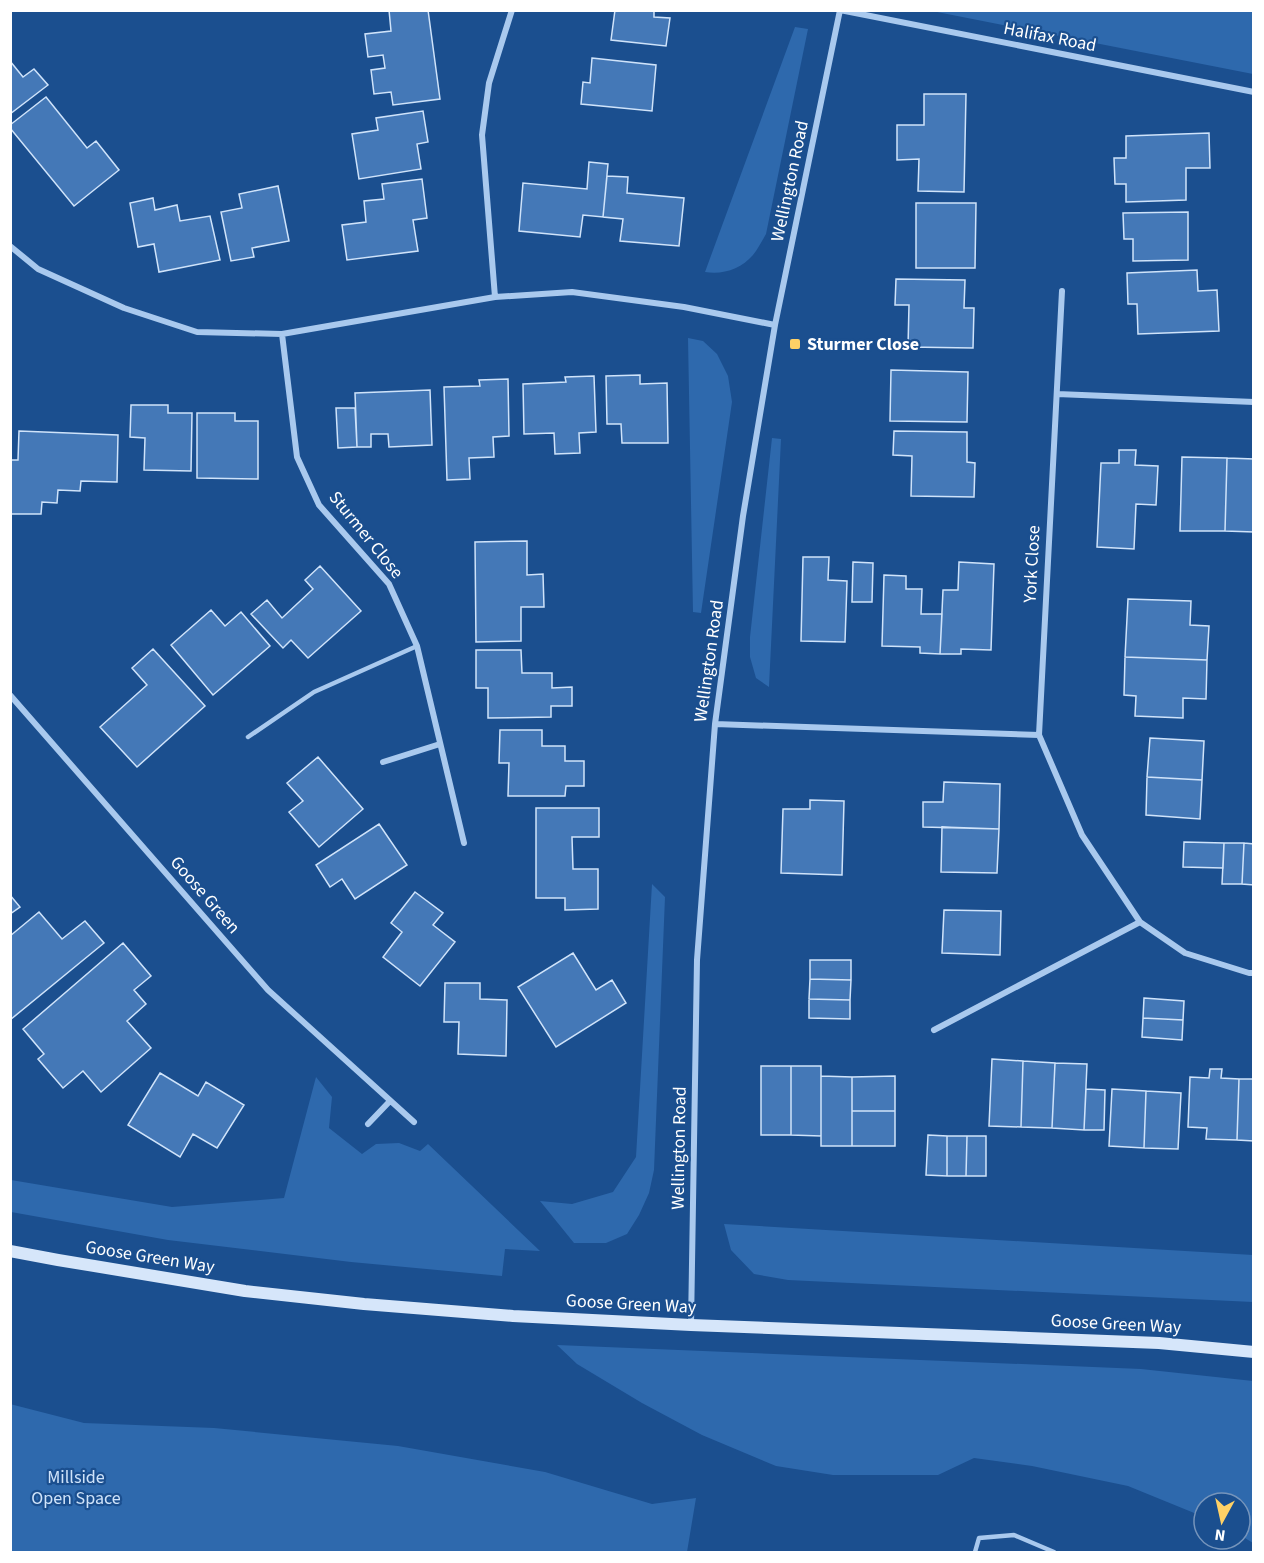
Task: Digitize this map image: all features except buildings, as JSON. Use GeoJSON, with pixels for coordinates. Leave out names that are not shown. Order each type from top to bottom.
{"type":"FeatureCollection","features":[{"type":"Feature","properties":{"kind":"main road","name":"Goose Green Way"},"geometry":{"type":"LineString","coordinates":[[10,1251],[245,1291],[364,1304],[513,1316],[1159,1343],[1254,1352]]}},
{"type":"Feature","properties":{"kind":"street"},"geometry":{"type":"LineString","coordinates":[[495,297],[482,135],[489,83],[512,10]]}},
{"type":"Feature","properties":{"kind":"street","name":"Halifax Road"},"geometry":{"type":"LineString","coordinates":[[840,10],[1254,92]]}},
{"type":"Feature","properties":{"kind":"street","name":"Wellington Road"},"geometry":{"type":"LineString","coordinates":[[691,1325],[697,960],[715,724],[743,516],[775,325],[840,10]]}},
{"type":"Feature","properties":{"kind":"street"},"geometry":{"type":"LineString","coordinates":[[10,246],[38,269],[124,308],[197,332],[282,334],[495,297],[572,292],[684,307],[775,325]]}},
{"type":"Feature","properties":{"kind":"street","name":"York Close"},"geometry":{"type":"LineString","coordinates":[[1062,291],[1039,735],[1082,836],[1140,922],[1185,953],[1254,973]]}},
{"type":"Feature","properties":{"kind":"street","name":"Sturmer Close"},"geometry":{"type":"LineString","coordinates":[[282,334],[297,457],[319,505],[389,584],[417,646],[464,843]]}},
{"type":"Feature","properties":{"kind":"street"},"geometry":{"type":"LineString","coordinates":[[1057,394],[1254,402]]}},
{"type":"Feature","properties":{"kind":"street","name":"Goose Green"},"geometry":{"type":"LineString","coordinates":[[10,695],[268,990],[414,1122]]}},
{"type":"Feature","properties":{"kind":"street"},"geometry":{"type":"LineString","coordinates":[[715,724],[1039,735]]}},
{"type":"Feature","properties":{"kind":"street"},"geometry":{"type":"LineString","coordinates":[[383,762],[440,744]]}},
{"type":"Feature","properties":{"kind":"street"},"geometry":{"type":"LineString","coordinates":[[934,1030],[1140,922]]}},
{"type":"Feature","properties":{"kind":"street"},"geometry":{"type":"LineString","coordinates":[[368,1124],[390,1101]]}},
{"type":"Feature","properties":{"kind":"lane"},"geometry":{"type":"LineString","coordinates":[[248,737],[314,692],[417,646]]}},
{"type":"Feature","properties":{"kind":"lane"},"geometry":{"type":"LineString","coordinates":[[975,1552],[979,1538],[1014,1535],[1054,1552]]}},
{"type":"Feature","properties":{"kind":"green space"},"geometry":{"type":"Polygon","coordinates":[[[932,11],[1253,11],[1253,74],[932,11]]]}},
{"type":"Feature","properties":{"kind":"green space"},"geometry":{"type":"Polygon","coordinates":[[[795,27],[808,29],[766,234],[755,253],[743,264],[725,272],[705,272],[795,27]]]}},
{"type":"Feature","properties":{"kind":"green space"},"geometry":{"type":"Polygon","coordinates":[[[688,338],[703,341],[717,354],[728,376],[732,402],[701,613],[693,612],[688,338]]]}},
{"type":"Feature","properties":{"kind":"green space"},"geometry":{"type":"Polygon","coordinates":[[[772,438],[781,439],[769,687],[756,678],[750,657],[750,637],[772,438]]]}},
{"type":"Feature","properties":{"kind":"green space"},"geometry":{"type":"Polygon","coordinates":[[[652,884],[665,897],[654,1170],[649,1193],[627,1234],[606,1243],[574,1243],[540,1201],[572,1204],[613,1192],[636,1157],[652,884]]]}},
{"type":"Feature","properties":{"kind":"green space"},"geometry":{"type":"Polygon","coordinates":[[[316,1077],[332,1097],[329,1128],[362,1154],[376,1144],[399,1143],[420,1151],[428,1144],[540,1251],[505,1249],[502,1276],[351,1262],[168,1240],[11,1212],[11,1180],[172,1207],[284,1198],[316,1077]]]}},
{"type":"Feature","properties":{"kind":"green space"},"geometry":{"type":"Polygon","coordinates":[[[724,1224],[1253,1255],[1253,1302],[788,1280],[754,1274],[731,1250],[724,1224]]]}},
{"type":"Feature","properties":{"kind":"green space"},"geometry":{"type":"Polygon","coordinates":[[[557,1345],[1141,1369],[1253,1381],[1253,1543],[1252,1491],[1192,1491],[1192,1512],[1128,1486],[1032,1466],[974,1458],[938,1475],[833,1475],[776,1466],[702,1435],[642,1403],[577,1364],[557,1345]]]}},
{"type":"Feature","properties":{"kind":"green space","name":"Millside Open Space"},"geometry":{"type":"Polygon","coordinates":[[[10,1404],[84,1423],[214,1428],[398,1446],[545,1472],[652,1504],[696,1498],[687,1552],[11,1552],[10,1404]]]}},
{"type":"Feature","properties":{"kind":"place","name":"Sturmer Close"},"geometry":{"type":"Point","coordinates":[795,344]}}]}
